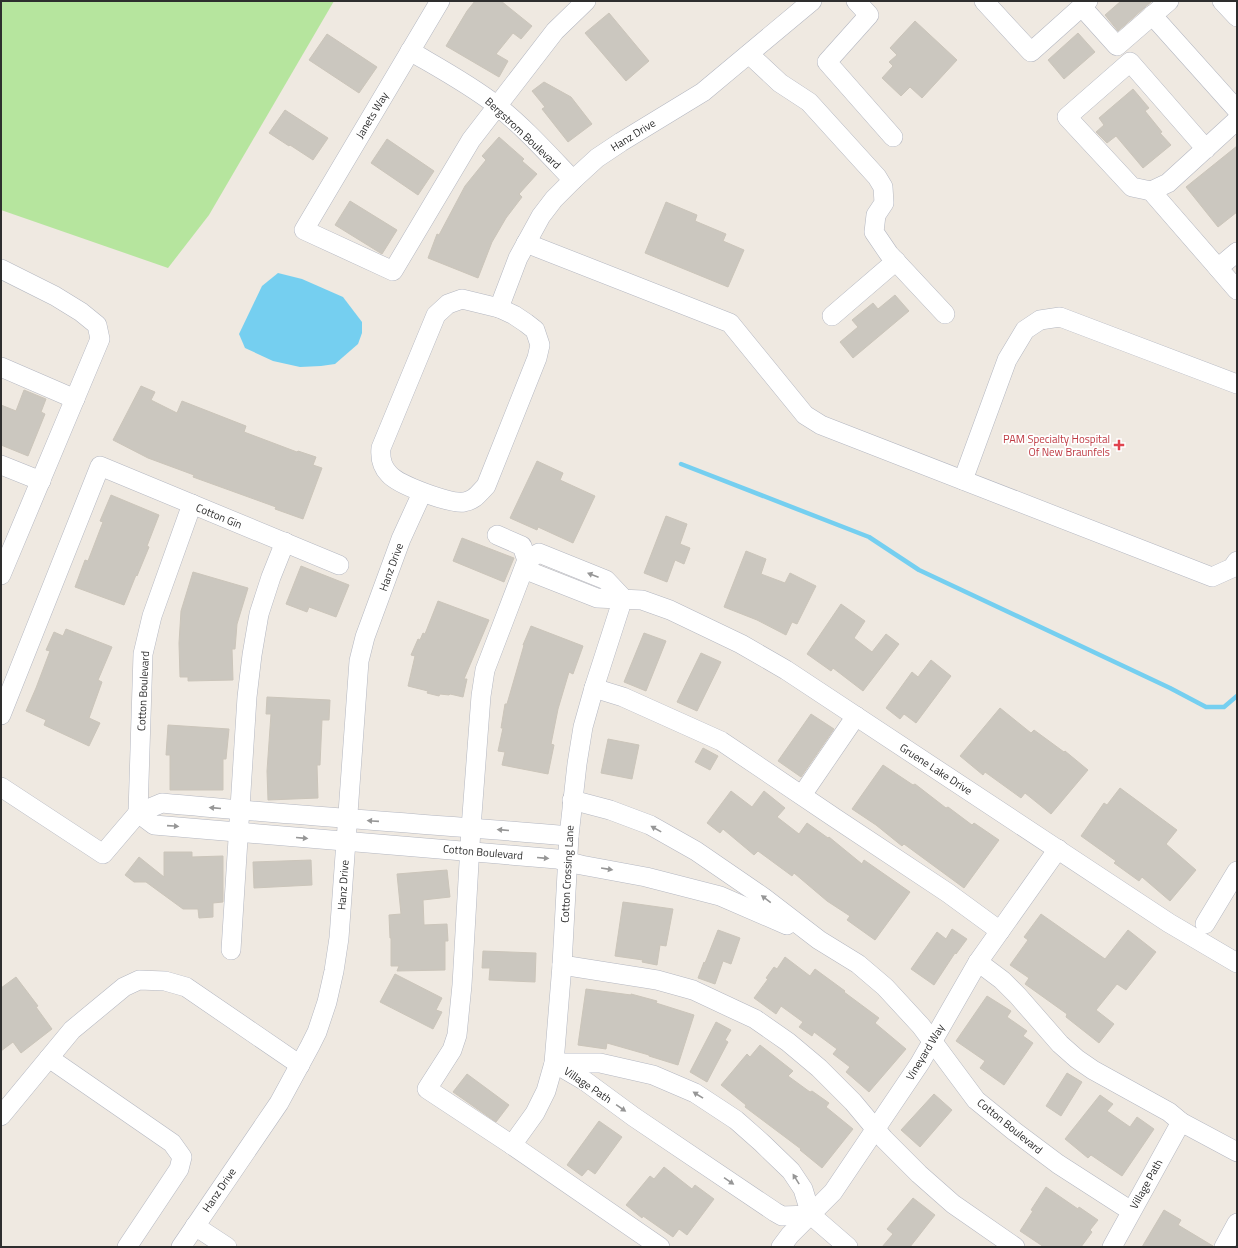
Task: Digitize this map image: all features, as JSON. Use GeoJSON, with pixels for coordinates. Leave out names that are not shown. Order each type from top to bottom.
{"type":"FeatureCollection","features":[{"type":"Feature","properties":{"kind":"street","name":"Janets Way"},"geometry":{"type":"LineString","coordinates":[[440,1],[304,230],[393,271],[471,140],[497,106]]}},
{"type":"Feature","properties":{"kind":"street"},"geometry":{"type":"LineString","coordinates":[[497,106],[556,31],[586,1]]}},
{"type":"Feature","properties":{"kind":"street","name":"Hanz Drive"},"geometry":{"type":"LineString","coordinates":[[498,308],[518,258],[541,216],[554,199],[573,180],[597,158],[703,92],[812,1]]}},
{"type":"Feature","properties":{"kind":"street"},"geometry":{"type":"LineString","coordinates":[[856,1],[869,15],[826,62],[893,137]]}},
{"type":"Feature","properties":{"kind":"street"},"geometry":{"type":"LineString","coordinates":[[984,1],[1031,52],[1085,4],[1118,46],[1169,1]]}},
{"type":"Feature","properties":{"kind":"street"},"geometry":{"type":"LineString","coordinates":[[1222,1],[1237,18]]}},
{"type":"Feature","properties":{"kind":"street"},"geometry":{"type":"LineString","coordinates":[[1152,15],[1237,110]]}},
{"type":"Feature","properties":{"kind":"street","name":"Bergstrom Boulevard"},"geometry":{"type":"LineString","coordinates":[[410,51],[460,80],[497,106],[543,149],[573,180]]}},
{"type":"Feature","properties":{"kind":"street"},"geometry":{"type":"LineString","coordinates":[[749,54],[780,83],[809,102],[878,177],[883,188],[884,202],[876,215],[874,232],[896,261],[946,314]]}},
{"type":"Feature","properties":{"kind":"street"},"geometry":{"type":"LineString","coordinates":[[1206,149],[1130,62],[1067,117],[1132,187],[1151,191],[1237,290]]}},
{"type":"Feature","properties":{"kind":"street"},"geometry":{"type":"LineString","coordinates":[[1151,191],[1168,183],[1237,120]]}},
{"type":"Feature","properties":{"kind":"street"},"geometry":{"type":"LineString","coordinates":[[526,243],[730,323],[805,415],[821,425],[1212,577],[1232,568],[1237,561]]}},
{"type":"Feature","properties":{"kind":"street"},"geometry":{"type":"LineString","coordinates":[[1218,268],[1237,252]]}},
{"type":"Feature","properties":{"kind":"street"},"geometry":{"type":"LineString","coordinates":[[832,316],[896,261]]}},
{"type":"Feature","properties":{"kind":"street"},"geometry":{"type":"LineString","coordinates":[[1,269],[55,296],[80,312],[96,325],[100,339],[41,481],[2,568]]}},
{"type":"Feature","properties":{"kind":"street"},"geometry":{"type":"LineString","coordinates":[[462,299],[498,308],[514,315],[535,330],[540,345],[538,358],[486,486],[475,498],[464,502],[458,502],[422,493],[389,475],[382,464],[380,456],[436,315],[448,304],[462,299]]}},
{"type":"Feature","properties":{"kind":"street"},"geometry":{"type":"LineString","coordinates":[[963,480],[1007,360],[1025,330],[1040,320],[1060,316],[1237,384]]}},
{"type":"Feature","properties":{"kind":"street"},"geometry":{"type":"LineString","coordinates":[[1,368],[75,398]]}},
{"type":"Feature","properties":{"kind":"street"},"geometry":{"type":"LineString","coordinates":[[1,465],[41,481]]}},
{"type":"Feature","properties":{"kind":"street","name":"Cotton Gin"},"geometry":{"type":"LineString","coordinates":[[1,714],[100,466],[339,565]]}},
{"type":"Feature","properties":{"kind":"street","name":"Hanz Drive"},"geometry":{"type":"LineString","coordinates":[[181,1247],[279,1103],[317,1032],[327,1002],[339,938],[359,661],[365,637],[398,546],[422,493]]}},
{"type":"Feature","properties":{"kind":"street","name":"Cotton Boulevard"},"geometry":{"type":"LineString","coordinates":[[138,813],[143,654],[152,616],[192,504]]}},
{"type":"Feature","properties":{"kind":"street"},"geometry":{"type":"LineString","coordinates":[[497,536],[522,546],[527,560]]}},
{"type":"Feature","properties":{"kind":"street"},"geometry":{"type":"LineString","coordinates":[[231,950],[247,697],[252,655],[259,614],[271,577],[285,542]]}},
{"type":"Feature","properties":{"kind":"street"},"geometry":{"type":"LineString","coordinates":[[623,598],[606,580],[539,553],[527,560],[485,670],[470,851],[462,985],[456,1035],[452,1050],[427,1089],[512,1145],[660,1247]]}},
{"type":"Feature","properties":{"kind":"street","name":"Cotton Crossing Lane"},"geometry":{"type":"LineString","coordinates":[[512,1145],[538,1107],[546,1091],[554,1063],[562,965],[572,800],[583,728],[594,688],[623,598]]}},
{"type":"Feature","properties":{"kind":"street","name":"Gruene Lake Drive"},"geometry":{"type":"LineString","coordinates":[[623,598],[642,600],[670,610],[741,644],[786,670],[1169,923],[1237,963]]}},
{"type":"Feature","properties":{"kind":"street"},"geometry":{"type":"LineString","coordinates":[[594,688],[623,697],[721,741],[948,893],[1000,931]]}},
{"type":"Feature","properties":{"kind":"street"},"geometry":{"type":"LineString","coordinates":[[802,795],[856,716]]}},
{"type":"Feature","properties":{"kind":"street"},"geometry":{"type":"LineString","coordinates":[[1,787],[103,854],[138,813]]}},
{"type":"Feature","properties":{"kind":"street","name":"Cotton Boulevard"},"geometry":{"type":"LineString","coordinates":[[572,800],[610,810],[650,825],[696,851],[763,897],[819,940],[858,964],[885,987],[921,1026],[976,1100],[1058,1164],[1131,1211]]}},
{"type":"Feature","properties":{"kind":"street","name":"Cotton Boulevard"},"geometry":{"type":"LineString","coordinates":[[138,813],[162,803],[569,836]]}},
{"type":"Feature","properties":{"kind":"street","name":"Cotton Boulevard"},"geometry":{"type":"LineString","coordinates":[[138,813],[154,825],[557,859],[646,876],[720,896],[746,906],[819,940]]}},
{"type":"Feature","properties":{"kind":"street","name":"Vineyard Way"},"geometry":{"type":"LineString","coordinates":[[781,1247],[790,1234],[833,1192],[920,1063],[978,962],[1058,849]]}},
{"type":"Feature","properties":{"kind":"street"},"geometry":{"type":"LineString","coordinates":[[1205,924],[1237,871]]}},
{"type":"Feature","properties":{"kind":"street"},"geometry":{"type":"LineString","coordinates":[[978,962],[1002,980],[1060,1044],[1077,1059],[1093,1070],[1169,1112],[1181,1122],[1237,1152]]}},
{"type":"Feature","properties":{"kind":"street"},"geometry":{"type":"LineString","coordinates":[[562,965],[658,980],[693,990],[755,1019],[788,1042],[819,1068],[853,1102],[884,1139],[914,1169],[954,1204],[1015,1247]]}},
{"type":"Feature","properties":{"kind":"street"},"geometry":{"type":"LineString","coordinates":[[1,1116],[72,1030],[124,988],[139,980],[165,981],[186,987],[300,1065]]}},
{"type":"Feature","properties":{"kind":"street"},"geometry":{"type":"LineString","coordinates":[[49,1058],[172,1143],[182,1157],[179,1169],[127,1247]]}},
{"type":"Feature","properties":{"kind":"street","name":"Village Path"},"geometry":{"type":"LineString","coordinates":[[554,1063],[600,1063],[653,1075],[695,1093],[736,1120],[792,1172],[803,1189],[811,1215],[782,1216],[775,1212],[634,1117],[585,1081],[554,1063]]}},
{"type":"Feature","properties":{"kind":"street","name":"Village Path"},"geometry":{"type":"LineString","coordinates":[[1112,1247],[1181,1122]]}},
{"type":"Feature","properties":{"kind":"street"},"geometry":{"type":"LineString","coordinates":[[811,1215],[848,1247]]}},
{"type":"Feature","properties":{"kind":"street"},"geometry":{"type":"LineString","coordinates":[[1224,1247],[1237,1223]]}},
{"type":"Feature","properties":{"kind":"street"},"geometry":{"type":"LineString","coordinates":[[195,1226],[227,1247]]}},
{"type":"Feature","properties":{"kind":"green space"},"geometry":{"type":"Polygon","coordinates":[[[1,1],[334,1],[209,215],[168,268],[1,210],[1,1]]]}},
{"type":"Feature","properties":{"kind":"water"},"geometry":{"type":"Polygon","coordinates":[[[278,273],[302,279],[343,297],[362,322],[362,333],[358,344],[335,364],[300,367],[273,361],[245,348],[239,334],[262,286],[278,273]]]}},
{"type":"Feature","properties":{"kind":"building"},"geometry":{"type":"Polygon","coordinates":[[[475,1],[501,1],[532,26],[521,39],[513,33],[496,54],[508,61],[499,77],[446,46],[467,11],[475,1]]]}},
{"type":"Feature","properties":{"kind":"building"},"geometry":{"type":"Polygon","coordinates":[[[1121,1],[1152,1],[1118,31],[1105,15],[1121,1]]]}},
{"type":"Feature","properties":{"kind":"building"},"geometry":{"type":"Polygon","coordinates":[[[609,13],[649,61],[626,81],[585,33],[609,13]]]}},
{"type":"Feature","properties":{"kind":"building"},"geometry":{"type":"Polygon","coordinates":[[[915,21],[957,60],[922,98],[910,87],[901,96],[882,78],[893,66],[889,62],[897,55],[890,48],[915,21]]]}},
{"type":"Feature","properties":{"kind":"building"},"geometry":{"type":"Polygon","coordinates":[[[1078,33],[1095,52],[1064,79],[1048,60],[1078,33]]]}},
{"type":"Feature","properties":{"kind":"building"},"geometry":{"type":"Polygon","coordinates":[[[327,34],[377,67],[359,93],[309,60],[327,34]]]}},
{"type":"Feature","properties":{"kind":"building"},"geometry":{"type":"Polygon","coordinates":[[[544,82],[571,97],[592,124],[568,142],[542,109],[545,107],[532,91],[544,82]]]}},
{"type":"Feature","properties":{"kind":"building"},"geometry":{"type":"Polygon","coordinates":[[[1133,89],[1149,108],[1145,111],[1162,132],[1160,133],[1171,145],[1143,168],[1116,136],[1107,143],[1096,132],[1104,125],[1099,118],[1133,89]]]}},
{"type":"Feature","properties":{"kind":"building"},"geometry":{"type":"Polygon","coordinates":[[[285,110],[328,138],[313,160],[269,133],[285,110]]]}},
{"type":"Feature","properties":{"kind":"building"},"geometry":{"type":"Polygon","coordinates":[[[499,137],[524,159],[522,161],[537,174],[519,194],[522,197],[506,218],[492,242],[478,278],[428,258],[437,234],[439,235],[465,186],[486,160],[482,156],[499,137]]]}},
{"type":"Feature","properties":{"kind":"building"},"geometry":{"type":"Polygon","coordinates":[[[387,139],[434,171],[418,195],[371,163],[387,139]]]}},
{"type":"Feature","properties":{"kind":"building"},"geometry":{"type":"Polygon","coordinates":[[[1237,146],[1237,212],[1218,227],[1186,187],[1237,146]]]}},
{"type":"Feature","properties":{"kind":"building"},"geometry":{"type":"Polygon","coordinates":[[[350,201],[397,230],[382,254],[335,225],[350,201]]]}},
{"type":"Feature","properties":{"kind":"building"},"geometry":{"type":"Polygon","coordinates":[[[666,202],[697,215],[695,221],[726,234],[723,241],[744,250],[728,287],[645,253],[666,202]]]}},
{"type":"Feature","properties":{"kind":"building"},"geometry":{"type":"Polygon","coordinates":[[[895,295],[909,311],[853,358],[840,342],[858,327],[852,320],[873,303],[878,309],[895,295]]]}},
{"type":"Feature","properties":{"kind":"building"},"geometry":{"type":"Polygon","coordinates":[[[141,386],[155,392],[151,400],[177,413],[182,401],[246,426],[244,432],[297,452],[298,451],[316,457],[313,465],[322,468],[303,519],[275,509],[276,507],[193,477],[194,475],[148,458],[113,440],[141,386]]]}},
{"type":"Feature","properties":{"kind":"building"},"geometry":{"type":"Polygon","coordinates":[[[24,390],[46,399],[41,412],[45,414],[28,456],[1,445],[1,405],[16,411],[24,390]]]}},
{"type":"Feature","properties":{"kind":"building"},"geometry":{"type":"Polygon","coordinates":[[[537,461],[563,473],[560,480],[595,496],[573,543],[538,527],[537,530],[510,518],[537,461]]]}},
{"type":"Feature","properties":{"kind":"building"},"geometry":{"type":"Polygon","coordinates":[[[111,495],[159,515],[147,546],[149,547],[124,605],[75,587],[85,560],[88,561],[103,522],[100,521],[111,495]]]}},
{"type":"Feature","properties":{"kind":"building"},"geometry":{"type":"Polygon","coordinates":[[[666,516],[687,524],[680,544],[690,548],[684,564],[675,560],[667,582],[644,573],[666,516]]]}},
{"type":"Feature","properties":{"kind":"building"},"geometry":{"type":"Polygon","coordinates":[[[462,538],[514,558],[504,582],[453,561],[462,538]]]}},
{"type":"Feature","properties":{"kind":"building"},"geometry":{"type":"Polygon","coordinates":[[[746,551],[766,559],[761,574],[785,583],[790,573],[816,586],[797,624],[792,622],[786,635],[757,620],[724,607],[746,551]]]}},
{"type":"Feature","properties":{"kind":"building"},"geometry":{"type":"Polygon","coordinates":[[[301,566],[349,585],[336,617],[309,607],[307,612],[286,604],[301,566]]]}},
{"type":"Feature","properties":{"kind":"building"},"geometry":{"type":"Polygon","coordinates":[[[193,572],[248,588],[237,624],[235,649],[232,649],[233,680],[188,681],[188,677],[180,677],[179,643],[181,611],[193,572]]]}},
{"type":"Feature","properties":{"kind":"building"},"geometry":{"type":"Polygon","coordinates":[[[438,601],[489,620],[464,679],[467,679],[463,697],[450,694],[440,694],[439,696],[427,693],[428,691],[408,686],[415,656],[411,655],[418,639],[420,640],[423,633],[425,634],[438,601]]]}},
{"type":"Feature","properties":{"kind":"building"},"geometry":{"type":"Polygon","coordinates":[[[841,604],[865,621],[854,638],[872,652],[886,634],[899,644],[863,691],[833,668],[831,671],[807,654],[841,604]]]}},
{"type":"Feature","properties":{"kind":"building"},"geometry":{"type":"Polygon","coordinates":[[[531,626],[583,646],[573,674],[569,672],[558,709],[551,744],[554,745],[548,774],[502,765],[505,752],[498,751],[503,728],[501,728],[505,704],[507,704],[523,645],[531,626]]]}},
{"type":"Feature","properties":{"kind":"building"},"geometry":{"type":"Polygon","coordinates":[[[66,629],[112,647],[98,680],[102,682],[89,718],[100,723],[89,746],[44,725],[46,720],[26,711],[50,651],[46,650],[54,632],[63,636],[66,629]]]}},
{"type":"Feature","properties":{"kind":"building"},"geometry":{"type":"Polygon","coordinates":[[[644,633],[666,641],[646,691],[624,682],[644,633]]]}},
{"type":"Feature","properties":{"kind":"building"},"geometry":{"type":"Polygon","coordinates":[[[701,653],[721,662],[697,711],[677,702],[701,653]]]}},
{"type":"Feature","properties":{"kind":"building"},"geometry":{"type":"Polygon","coordinates":[[[931,660],[951,676],[916,723],[904,714],[900,719],[886,708],[912,672],[918,677],[931,660]]]}},
{"type":"Feature","properties":{"kind":"building"},"geometry":{"type":"Polygon","coordinates":[[[267,697],[330,700],[329,720],[322,720],[320,765],[317,765],[318,798],[268,800],[267,771],[271,714],[266,714],[267,697]]]}},
{"type":"Feature","properties":{"kind":"building"},"geometry":{"type":"Polygon","coordinates":[[[1000,708],[1031,733],[1034,730],[1064,752],[1065,751],[1088,770],[1051,814],[1025,793],[1021,798],[985,772],[983,775],[960,756],[1000,708]]]}},
{"type":"Feature","properties":{"kind":"building"},"geometry":{"type":"Polygon","coordinates":[[[811,714],[834,729],[801,777],[778,761],[811,714]]]}},
{"type":"Feature","properties":{"kind":"building"},"geometry":{"type":"Polygon","coordinates":[[[168,725],[229,729],[226,759],[223,759],[223,790],[170,790],[170,755],[166,755],[168,725]]]}},
{"type":"Feature","properties":{"kind":"building"},"geometry":{"type":"Polygon","coordinates":[[[608,739],[639,745],[632,779],[601,773],[608,739]]]}},
{"type":"Feature","properties":{"kind":"building"},"geometry":{"type":"Polygon","coordinates":[[[703,748],[718,756],[710,770],[695,762],[703,748]]]}},
{"type":"Feature","properties":{"kind":"building"},"geometry":{"type":"Polygon","coordinates":[[[883,765],[913,785],[915,784],[946,808],[948,807],[972,825],[974,823],[999,840],[964,888],[904,844],[902,846],[876,825],[852,809],[883,765]]]}},
{"type":"Feature","properties":{"kind":"building"},"geometry":{"type":"Polygon","coordinates":[[[1120,788],[1177,830],[1166,844],[1196,870],[1170,901],[1142,877],[1139,881],[1114,863],[1116,861],[1081,836],[1104,803],[1107,805],[1120,788]]]}},
{"type":"Feature","properties":{"kind":"building"},"geometry":{"type":"Polygon","coordinates":[[[731,791],[752,807],[764,791],[785,808],[777,817],[799,834],[807,823],[828,838],[829,837],[862,864],[864,860],[910,892],[875,940],[847,920],[850,916],[827,901],[794,873],[792,876],[758,851],[754,855],[723,829],[720,833],[707,823],[731,791]]]}},
{"type":"Feature","properties":{"kind":"building"},"geometry":{"type":"Polygon","coordinates":[[[164,852],[192,852],[192,857],[223,856],[223,902],[213,903],[213,917],[199,918],[198,909],[183,909],[146,882],[134,882],[125,875],[139,857],[164,877],[164,852]]]}},
{"type":"Feature","properties":{"kind":"building"},"geometry":{"type":"Polygon","coordinates":[[[311,860],[312,885],[254,888],[253,862],[311,860]]]}},
{"type":"Feature","properties":{"kind":"building"},"geometry":{"type":"Polygon","coordinates":[[[447,870],[450,897],[423,900],[424,925],[447,924],[448,941],[445,941],[445,970],[397,971],[399,966],[391,966],[389,915],[401,914],[397,874],[447,870]]]}},
{"type":"Feature","properties":{"kind":"building"},"geometry":{"type":"Polygon","coordinates":[[[623,902],[673,909],[666,946],[660,945],[657,965],[642,962],[643,960],[615,956],[623,902]]]}},
{"type":"Feature","properties":{"kind":"building"},"geometry":{"type":"Polygon","coordinates":[[[1041,914],[1105,959],[1128,930],[1156,952],[1126,990],[1117,984],[1096,1010],[1114,1024],[1099,1043],[1066,1017],[1067,1014],[1025,984],[1029,978],[1010,965],[1028,940],[1024,937],[1041,914]]]}},
{"type":"Feature","properties":{"kind":"building"},"geometry":{"type":"Polygon","coordinates":[[[952,929],[967,939],[956,954],[955,953],[934,985],[911,969],[937,932],[946,939],[952,929]]]}},
{"type":"Feature","properties":{"kind":"building"},"geometry":{"type":"Polygon","coordinates":[[[718,930],[740,938],[731,964],[723,961],[715,984],[698,978],[718,930]]]}},
{"type":"Feature","properties":{"kind":"building"},"geometry":{"type":"Polygon","coordinates":[[[483,951],[536,953],[535,982],[489,980],[490,968],[482,968],[483,951]]]}},
{"type":"Feature","properties":{"kind":"building"},"geometry":{"type":"Polygon","coordinates":[[[785,957],[810,976],[815,969],[845,991],[844,992],[879,1018],[875,1023],[906,1049],[869,1092],[846,1072],[850,1067],[833,1054],[837,1049],[814,1032],[812,1036],[799,1027],[803,1022],[781,1006],[776,1014],[754,998],[768,979],[766,978],[774,967],[777,969],[785,957]]]}},
{"type":"Feature","properties":{"kind":"building"},"geometry":{"type":"Polygon","coordinates":[[[395,974],[442,998],[436,1010],[442,1012],[433,1029],[380,1002],[395,974]]]}},
{"type":"Feature","properties":{"kind":"building"},"geometry":{"type":"Polygon","coordinates":[[[16,977],[38,1006],[36,1007],[52,1029],[21,1053],[13,1042],[1,1051],[1,988],[16,977]]]}},
{"type":"Feature","properties":{"kind":"building"},"geometry":{"type":"Polygon","coordinates":[[[586,989],[631,994],[657,1001],[656,1003],[694,1015],[678,1065],[607,1043],[606,1049],[578,1045],[586,989]]]}},
{"type":"Feature","properties":{"kind":"building"},"geometry":{"type":"Polygon","coordinates":[[[987,996],[1011,1011],[1007,1017],[1027,1031],[1023,1036],[1033,1043],[1004,1085],[980,1068],[985,1061],[956,1041],[987,996]]]}},
{"type":"Feature","properties":{"kind":"building"},"geometry":{"type":"Polygon","coordinates":[[[716,1022],[731,1030],[725,1040],[728,1042],[707,1082],[690,1072],[716,1022]]]}},
{"type":"Feature","properties":{"kind":"building"},"geometry":{"type":"Polygon","coordinates":[[[760,1045],[793,1071],[788,1076],[810,1092],[812,1091],[829,1103],[826,1107],[853,1129],[822,1168],[800,1150],[801,1149],[745,1107],[746,1105],[721,1085],[747,1054],[750,1057],[760,1045]]]}},
{"type":"Feature","properties":{"kind":"building"},"geometry":{"type":"Polygon","coordinates":[[[1067,1073],[1082,1082],[1061,1116],[1046,1106],[1067,1073]]]}},
{"type":"Feature","properties":{"kind":"building"},"geometry":{"type":"Polygon","coordinates":[[[467,1074],[509,1105],[496,1122],[453,1092],[467,1074]]]}},
{"type":"Feature","properties":{"kind":"building"},"geometry":{"type":"Polygon","coordinates":[[[934,1094],[952,1110],[920,1147],[901,1130],[934,1094]]]}},
{"type":"Feature","properties":{"kind":"building"},"geometry":{"type":"Polygon","coordinates":[[[1100,1095],[1113,1104],[1107,1111],[1130,1127],[1137,1117],[1154,1129],[1122,1176],[1091,1155],[1088,1158],[1065,1139],[1100,1095]]]}},
{"type":"Feature","properties":{"kind":"building"},"geometry":{"type":"Polygon","coordinates":[[[599,1121],[622,1137],[595,1174],[588,1169],[582,1176],[567,1165],[599,1121]]]}},
{"type":"Feature","properties":{"kind":"building"},"geometry":{"type":"Polygon","coordinates":[[[664,1167],[692,1189],[695,1185],[714,1199],[687,1235],[679,1229],[673,1237],[643,1216],[642,1218],[626,1205],[650,1176],[654,1179],[664,1167]]]}},
{"type":"Feature","properties":{"kind":"building"},"geometry":{"type":"Polygon","coordinates":[[[1046,1187],[1078,1209],[1079,1207],[1098,1220],[1090,1230],[1092,1232],[1081,1247],[1044,1247],[1020,1231],[1033,1211],[1031,1210],[1046,1187]]]}},
{"type":"Feature","properties":{"kind":"building"},"geometry":{"type":"Polygon","coordinates":[[[913,1198],[935,1215],[910,1247],[882,1247],[893,1234],[887,1229],[913,1198]]]}},
{"type":"Feature","properties":{"kind":"building"},"geometry":{"type":"Polygon","coordinates":[[[1164,1210],[1181,1220],[1178,1225],[1213,1247],[1142,1247],[1164,1210]]]}},
{"type":"Feature","properties":{"kind":"waterway"},"geometry":{"type":"LineString","coordinates":[[681,464],[869,537],[919,570],[1170,688],[1206,707],[1224,707],[1237,696]]}},
{"type":"Feature","properties":{"kind":"place","name":"PAM Specialty Hospital Of New Braunfels"},"geometry":{"type":"Point","coordinates":[1119,445]}}]}
